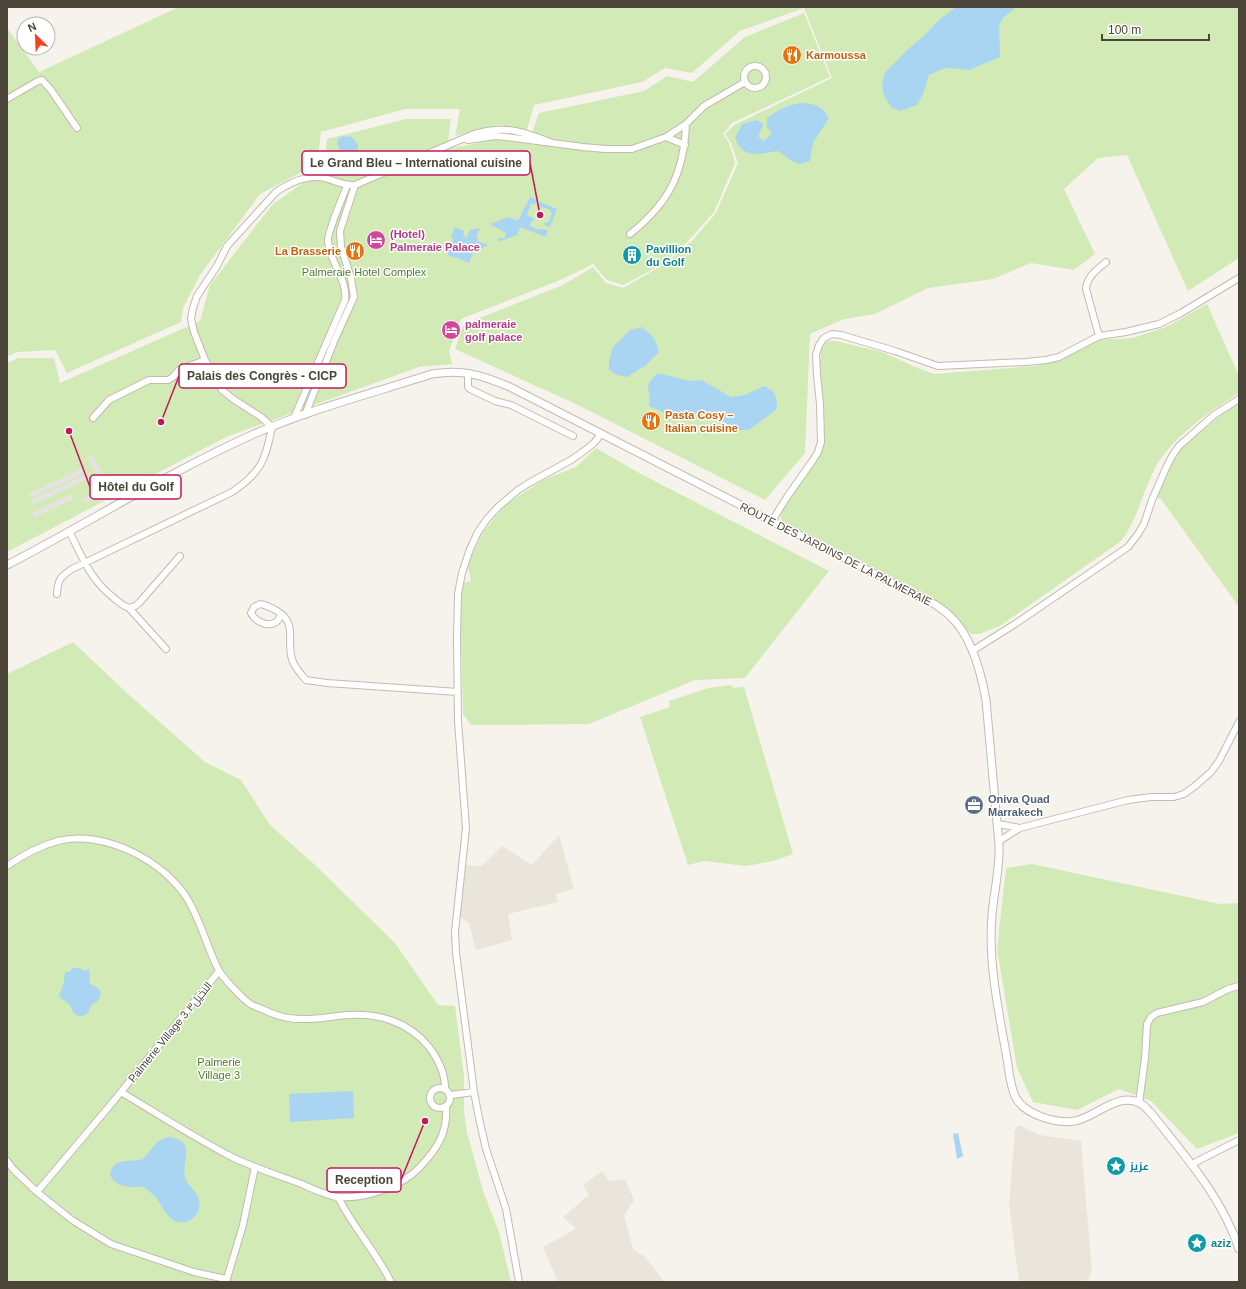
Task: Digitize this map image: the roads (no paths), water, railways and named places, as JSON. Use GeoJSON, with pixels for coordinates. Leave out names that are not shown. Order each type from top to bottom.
{"type":"FeatureCollection","features":[{"type":"Feature","properties":{"kind":"street"},"geometry":{"type":"LineString","coordinates":[[7,99],[42,80],[52,90],[77,128]]}},
{"type":"Feature","properties":{"kind":"street"},"geometry":{"type":"LineString","coordinates":[[57,594],[58,583],[72,569],[232,492],[245,483],[262,464],[269,444],[272,426],[222,390],[205,360],[194,332],[191,319],[197,296],[217,266],[227,246],[267,200],[276,192],[286,185],[300,179],[315,177],[327,178],[347,186],[356,185],[462,140],[495,136],[582,147],[605,149],[632,148],[666,136],[686,124],[704,106],[745,82]]}},
{"type":"Feature","properties":{"kind":"street"},"geometry":{"type":"LineString","coordinates":[[630,234],[645,222],[659,207],[669,191],[680,169],[685,145],[686,124]]}},
{"type":"Feature","properties":{"kind":"street"},"geometry":{"type":"LineString","coordinates":[[666,136],[685,145]]}},
{"type":"Feature","properties":{"kind":"street"},"geometry":{"type":"LineString","coordinates":[[304,415],[354,297],[351,278],[340,239],[340,231],[356,185]]}},
{"type":"Feature","properties":{"kind":"street"},"geometry":{"type":"LineString","coordinates":[[294,418],[345,300],[345,289],[331,255],[328,239],[347,186]]}},
{"type":"Feature","properties":{"kind":"street"},"geometry":{"type":"LineString","coordinates":[[1099,336],[1086,289],[1086,283],[1089,277],[1106,262]]}},
{"type":"Feature","properties":{"kind":"street"},"geometry":{"type":"LineString","coordinates":[[772,521],[786,497],[818,452],[821,442],[816,355],[819,345],[824,338],[832,334],[841,335],[895,351],[930,364],[946,366],[1046,360],[1059,357],[1099,336],[1126,332],[1159,324],[1181,313],[1239,278]]}},
{"type":"Feature","properties":{"kind":"street"},"geometry":{"type":"LineString","coordinates":[[328,337],[335,339]]}},
{"type":"Feature","properties":{"kind":"street"},"geometry":{"type":"LineString","coordinates":[[92,418],[109,400],[149,380],[168,380],[173,378],[179,370],[205,360]]}},
{"type":"Feature","properties":{"kind":"street","name":"ROUTE DES JARDINS DE LA PALMERAIE"},"geometry":{"type":"LineString","coordinates":[[7,565],[198,460],[272,426],[294,418],[432,374],[449,371],[486,377],[510,387],[936,605],[951,617],[964,634],[972,651],[983,684],[986,700],[1000,859],[992,915],[992,957],[1000,1017],[1012,1084],[1016,1097],[1023,1107],[1029,1112],[1061,1121],[1075,1121],[1090,1116],[1115,1102],[1126,1100],[1139,1103]]}},
{"type":"Feature","properties":{"kind":"street"},"geometry":{"type":"LineString","coordinates":[[468,373],[468,387],[470,389],[495,401],[511,405],[573,436]]}},
{"type":"Feature","properties":{"kind":"street"},"geometry":{"type":"LineString","coordinates":[[972,651],[1016,624],[1128,547],[1144,524],[1152,500],[1172,456],[1180,446],[1214,415],[1239,399]]}},
{"type":"Feature","properties":{"kind":"street"},"geometry":{"type":"LineString","coordinates":[[519,1282],[506,1209],[486,1150],[474,1092],[456,953],[455,932],[466,828],[459,726],[456,638],[459,582],[470,548],[487,519],[518,490],[571,460],[594,443],[602,434]]}},
{"type":"Feature","properties":{"kind":"street"},"geometry":{"type":"LineString","coordinates":[[70,531],[85,563],[100,586],[123,606],[129,608],[166,649]]}},
{"type":"Feature","properties":{"kind":"street"},"geometry":{"type":"LineString","coordinates":[[129,608],[134,607],[139,603],[180,556]]}},
{"type":"Feature","properties":{"kind":"street"},"geometry":{"type":"LineString","coordinates":[[281,614],[279,620],[275,623],[269,624],[255,619],[251,613],[254,607],[260,604],[281,614],[286,617],[289,624],[292,659],[306,680],[327,683],[458,692]]}},
{"type":"Feature","properties":{"kind":"street"},"geometry":{"type":"LineString","coordinates":[[999,841],[1020,828],[1128,800],[1184,794],[1211,772],[1219,761],[1239,722]]}},
{"type":"Feature","properties":{"kind":"street"},"geometry":{"type":"LineString","coordinates":[[998,824],[1020,828]]}},
{"type":"Feature","properties":{"kind":"street","name":"Palmerie Village 3 النخيل٣"},"geometry":{"type":"LineString","coordinates":[[7,866],[26,853],[58,841],[89,839],[130,851],[152,862],[172,878],[188,900],[219,971],[249,1003],[279,1016],[300,1019],[348,1015],[373,1015],[390,1019],[408,1027],[423,1040],[435,1056],[445,1080],[445,1088],[451,1095],[451,1099],[446,1106],[446,1125],[442,1137],[433,1154],[416,1171],[397,1184],[377,1192],[338,1197],[255,1167],[228,1155],[121,1092]]}},
{"type":"Feature","properties":{"kind":"street","name":"Palmerie Village 3 النخيل٣"},"geometry":{"type":"LineString","coordinates":[[37,1192],[121,1092],[219,971]]}},
{"type":"Feature","properties":{"kind":"street"},"geometry":{"type":"LineString","coordinates":[[1239,986],[1228,989],[1203,1002],[1157,1013],[1151,1017],[1147,1024],[1145,1058],[1139,1103],[1151,1114],[1200,1174],[1222,1211],[1239,1249]]}},
{"type":"Feature","properties":{"kind":"street"},"geometry":{"type":"LineString","coordinates":[[445,1088],[436,1088],[431,1094],[430,1098],[434,1106],[442,1108],[446,1106]]}},
{"type":"Feature","properties":{"kind":"street"},"geometry":{"type":"LineString","coordinates":[[451,1095],[474,1092]]}},
{"type":"Feature","properties":{"kind":"street"},"geometry":{"type":"LineString","coordinates":[[1192,1164],[1239,1140]]}},
{"type":"Feature","properties":{"kind":"street"},"geometry":{"type":"LineString","coordinates":[[7,1161],[13,1169],[37,1192],[72,1220],[111,1244],[194,1272],[226,1281],[243,1225],[255,1167]]}},
{"type":"Feature","properties":{"kind":"street"},"geometry":{"type":"LineString","coordinates":[[338,1197],[350,1220],[380,1262],[391,1282]]}},
{"type":"Feature","properties":{"kind":"water"},"geometry":{"type":"Polygon","coordinates":[[[956,7],[1016,7],[1002,19],[999,27],[1000,57],[969,70],[945,68],[929,75],[923,94],[917,105],[900,111],[892,108],[885,98],[882,87],[884,74],[939,20],[956,7]]]}},
{"type":"Feature","properties":{"kind":"water"},"geometry":{"type":"Polygon","coordinates":[[[801,103],[818,106],[829,118],[813,143],[810,161],[800,164],[792,161],[778,151],[759,154],[748,153],[738,145],[735,138],[742,124],[756,120],[762,123],[763,126],[758,136],[763,141],[772,134],[767,127],[767,118],[783,108],[801,103]]]}},
{"type":"Feature","properties":{"kind":"water"},"geometry":{"type":"Polygon","coordinates":[[[342,136],[352,137],[358,145],[358,149],[355,152],[347,150],[341,151],[337,144],[338,139],[342,136]]]}},
{"type":"Feature","properties":{"kind":"water"},"geometry":{"type":"Polygon","coordinates":[[[530,197],[537,200],[534,205],[531,204],[527,215],[535,219],[533,221],[532,220],[530,226],[539,230],[543,229],[548,231],[546,237],[520,227],[517,235],[497,242],[499,238],[505,238],[506,233],[490,224],[509,217],[518,221],[530,197]]]}},
{"type":"Feature","properties":{"kind":"water"},"geometry":{"type":"Polygon","coordinates":[[[540,202],[557,209],[550,227],[544,225],[545,222],[548,223],[552,213],[550,212],[551,210],[538,206],[540,202]]]}},
{"type":"Feature","properties":{"kind":"water"},"geometry":{"type":"Polygon","coordinates":[[[455,227],[464,231],[463,236],[467,237],[470,230],[480,228],[476,237],[478,238],[477,241],[488,245],[479,250],[471,247],[469,252],[473,254],[469,263],[447,254],[445,248],[448,242],[452,243],[454,239],[451,237],[455,227]]]}},
{"type":"Feature","properties":{"kind":"water"},"geometry":{"type":"Polygon","coordinates":[[[642,327],[654,338],[659,352],[646,365],[627,377],[617,375],[609,370],[609,361],[613,347],[630,330],[642,327]]]}},
{"type":"Feature","properties":{"kind":"water"},"geometry":{"type":"Polygon","coordinates":[[[658,373],[689,381],[701,380],[731,397],[745,395],[764,386],[771,390],[775,395],[777,409],[749,430],[739,430],[708,414],[681,413],[677,419],[649,406],[650,400],[648,385],[658,373]]]}},
{"type":"Feature","properties":{"kind":"water"},"geometry":{"type":"Polygon","coordinates":[[[73,968],[80,968],[85,971],[89,969],[90,984],[98,988],[101,993],[98,1000],[92,1004],[88,1013],[81,1016],[76,1015],[70,1005],[59,995],[64,983],[65,972],[69,972],[73,968]]]}},
{"type":"Feature","properties":{"kind":"water"},"geometry":{"type":"Polygon","coordinates":[[[353,1091],[354,1118],[290,1122],[289,1094],[353,1091]]]}},
{"type":"Feature","properties":{"kind":"water"},"geometry":{"type":"Polygon","coordinates":[[[958,1133],[963,1156],[957,1159],[953,1134],[958,1133]]]}},
{"type":"Feature","properties":{"kind":"water"},"geometry":{"type":"Polygon","coordinates":[[[168,1137],[183,1142],[186,1147],[185,1177],[199,1199],[198,1212],[193,1218],[185,1222],[173,1220],[154,1195],[146,1189],[118,1184],[110,1175],[115,1165],[123,1161],[143,1159],[158,1141],[168,1137]]]}},
{"type":"Feature","properties":{"kind":"place","name":"Karmoussa"},"geometry":{"type":"Point","coordinates":[792,55]}},
{"type":"Feature","properties":{"kind":"place","name":"Le Grand Bleu – International cuisine"},"geometry":{"type":"Point","coordinates":[540,215]}},
{"type":"Feature","properties":{"kind":"place","name":"(Hotel) Palmeraie Palace"},"geometry":{"type":"Point","coordinates":[376,240]}},
{"type":"Feature","properties":{"kind":"place","name":"La Brasserie"},"geometry":{"type":"Point","coordinates":[355,251]}},
{"type":"Feature","properties":{"kind":"place","name":"Pavillion du Golf"},"geometry":{"type":"Point","coordinates":[632,255]}},
{"type":"Feature","properties":{"kind":"place","name":"palmeraie golf palace"},"geometry":{"type":"Point","coordinates":[451,330]}},
{"type":"Feature","properties":{"kind":"place","name":"Pasta Cosy – Italian cuisine"},"geometry":{"type":"Point","coordinates":[651,421]}},
{"type":"Feature","properties":{"kind":"place","name":"Palais des Congrès - CICP"},"geometry":{"type":"Point","coordinates":[161,422]}},
{"type":"Feature","properties":{"kind":"place","name":"Hôtel du Golf"},"geometry":{"type":"Point","coordinates":[69,431]}},
{"type":"Feature","properties":{"kind":"place","name":"Oniva Quad Marrakech"},"geometry":{"type":"Point","coordinates":[974,805]}},
{"type":"Feature","properties":{"kind":"place","name":"Reception"},"geometry":{"type":"Point","coordinates":[425,1121]}},
{"type":"Feature","properties":{"kind":"place","name":"عزيز"},"geometry":{"type":"Point","coordinates":[1116,1166]}},
{"type":"Feature","properties":{"kind":"place","name":"aziz"},"geometry":{"type":"Point","coordinates":[1197,1243]}},
{"type":"Feature","properties":{"kind":"park label","name":"Palmeraie Hotel Complex"},"geometry":{"type":"Point","coordinates":[364,272]}},
{"type":"Feature","properties":{"kind":"park label","name":"Palmerie Village 3"},"geometry":{"type":"Point","coordinates":[219,1068]}}]}
